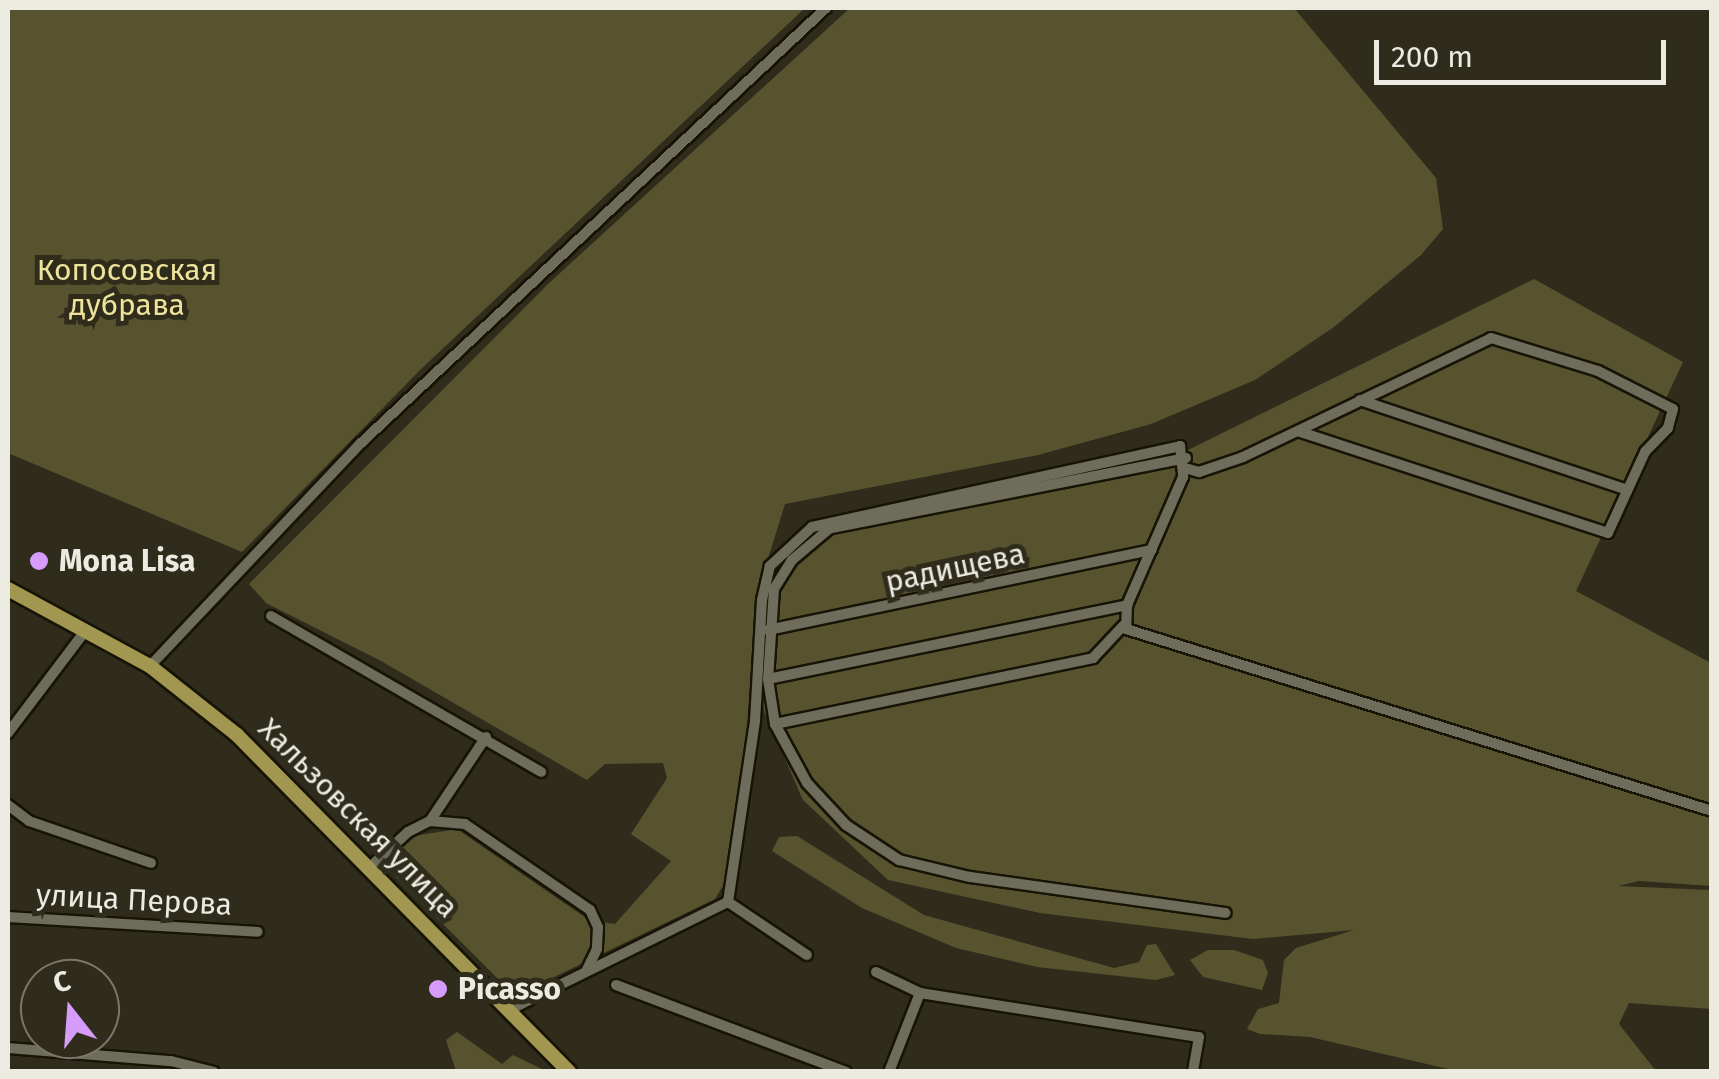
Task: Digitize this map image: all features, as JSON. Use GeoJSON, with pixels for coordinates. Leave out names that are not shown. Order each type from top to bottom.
{"type":"FeatureCollection","features":[{"type":"Feature","properties":{"kind":"main road","name":"Хальзовская улица"},"geometry":{"type":"LineString","coordinates":[[10,595],[86,630],[150,666],[237,735],[569,1072]]}},
{"type":"Feature","properties":{"kind":"street"},"geometry":{"type":"LineString","coordinates":[[150,666],[361,443],[826,8]]}},
{"type":"Feature","properties":{"kind":"street"},"geometry":{"type":"LineString","coordinates":[[728,902],[770,566],[812,527],[838,517],[1180,446],[1186,463],[1199,472],[1298,430],[1491,338],[1598,371],[1672,409],[1668,428],[1644,452],[1608,533],[1298,430]]}},
{"type":"Feature","properties":{"kind":"street"},"geometry":{"type":"LineString","coordinates":[[1359,400],[1627,490]]}},
{"type":"Feature","properties":{"kind":"street"},"geometry":{"type":"LineString","coordinates":[[775,724],[1092,658],[1124,625],[1127,605],[1186,463]]}},
{"type":"Feature","properties":{"kind":"street"},"geometry":{"type":"LineString","coordinates":[[1186,463],[829,529],[792,560],[774,589],[768,630],[768,679],[775,724],[807,783],[846,825],[899,860],[970,878],[1225,913]]}},
{"type":"Feature","properties":{"kind":"street","name":"радищева"},"geometry":{"type":"LineString","coordinates":[[768,630],[1152,550]]}},
{"type":"Feature","properties":{"kind":"street"},"geometry":{"type":"LineString","coordinates":[[768,679],[1127,605]]}},
{"type":"Feature","properties":{"kind":"street"},"geometry":{"type":"LineString","coordinates":[[271,616],[486,736],[541,772]]}},
{"type":"Feature","properties":{"kind":"street"},"geometry":{"type":"LineString","coordinates":[[1124,625],[1712,811]]}},
{"type":"Feature","properties":{"kind":"street"},"geometry":{"type":"LineString","coordinates":[[8,733],[86,630]]}},
{"type":"Feature","properties":{"kind":"street"},"geometry":{"type":"LineString","coordinates":[[370,868],[408,832],[430,821],[486,736]]}},
{"type":"Feature","properties":{"kind":"street"},"geometry":{"type":"LineString","coordinates":[[8,805],[30,820],[151,863]]}},
{"type":"Feature","properties":{"kind":"street"},"geometry":{"type":"LineString","coordinates":[[430,821],[465,824],[590,910],[598,938],[586,973]]}},
{"type":"Feature","properties":{"kind":"street"},"geometry":{"type":"LineString","coordinates":[[728,902],[807,956]]}},
{"type":"Feature","properties":{"kind":"street"},"geometry":{"type":"LineString","coordinates":[[509,1010],[728,902]]}},
{"type":"Feature","properties":{"kind":"street","name":"улица Перова"},"geometry":{"type":"LineString","coordinates":[[8,917],[258,932]]}},
{"type":"Feature","properties":{"kind":"street"},"geometry":{"type":"LineString","coordinates":[[876,972],[920,993],[1199,1037],[1194,1072]]}},
{"type":"Feature","properties":{"kind":"street"},"geometry":{"type":"LineString","coordinates":[[616,985],[846,1072]]}},
{"type":"Feature","properties":{"kind":"street"},"geometry":{"type":"LineString","coordinates":[[889,1072],[920,993]]}},
{"type":"Feature","properties":{"kind":"street"},"geometry":{"type":"LineString","coordinates":[[8,1048],[170,1062],[214,1072]]}},
{"type":"Feature","properties":{"kind":"green space","name":"Копосовская дубрава"},"geometry":{"type":"Polygon","coordinates":[[[8,8],[805,8],[420,370],[242,552],[8,453],[8,8]]]}},
{"type":"Feature","properties":{"kind":"green space"},"geometry":{"type":"Polygon","coordinates":[[[850,8],[1294,8],[1436,178],[1443,229],[1421,255],[1334,327],[1255,380],[1151,424],[1038,455],[785,504],[757,594],[746,740],[725,882],[715,899],[515,996],[391,872],[392,854],[414,836],[457,829],[589,920],[615,924],[671,861],[631,834],[667,778],[663,763],[605,764],[587,780],[381,661],[266,603],[249,584],[548,284],[850,8]]]}},
{"type":"Feature","properties":{"kind":"green space"},"geometry":{"type":"Polygon","coordinates":[[[1534,279],[1683,362],[1576,591],[1711,663],[1711,886],[1639,881],[1618,886],[1711,890],[1711,1009],[1629,1003],[1619,1024],[1656,1071],[1457,1071],[1310,1037],[1260,1034],[1247,1029],[1258,1009],[1279,1003],[1284,960],[1296,948],[1354,930],[1253,939],[1040,913],[888,880],[803,800],[764,711],[760,636],[767,595],[787,558],[822,527],[1188,450],[1534,279]]]}},
{"type":"Feature","properties":{"kind":"green space"},"geometry":{"type":"Polygon","coordinates":[[[797,836],[924,915],[1114,968],[1139,962],[1147,945],[1156,944],[1175,975],[1156,980],[1037,967],[956,948],[862,908],[772,851],[779,837],[797,836]]]}},
{"type":"Feature","properties":{"kind":"green space"},"geometry":{"type":"Polygon","coordinates":[[[1208,950],[1234,950],[1263,960],[1268,973],[1262,990],[1203,977],[1190,960],[1208,950]]]}},
{"type":"Feature","properties":{"kind":"green space"},"geometry":{"type":"Polygon","coordinates":[[[457,1032],[502,1064],[513,1055],[546,1071],[456,1071],[446,1040],[457,1032]]]}},
{"type":"Feature","properties":{"kind":"place","name":"Mona Lisa"},"geometry":{"type":"Point","coordinates":[39,561]}},
{"type":"Feature","properties":{"kind":"place","name":"Picasso"},"geometry":{"type":"Point","coordinates":[438,989]}}]}
